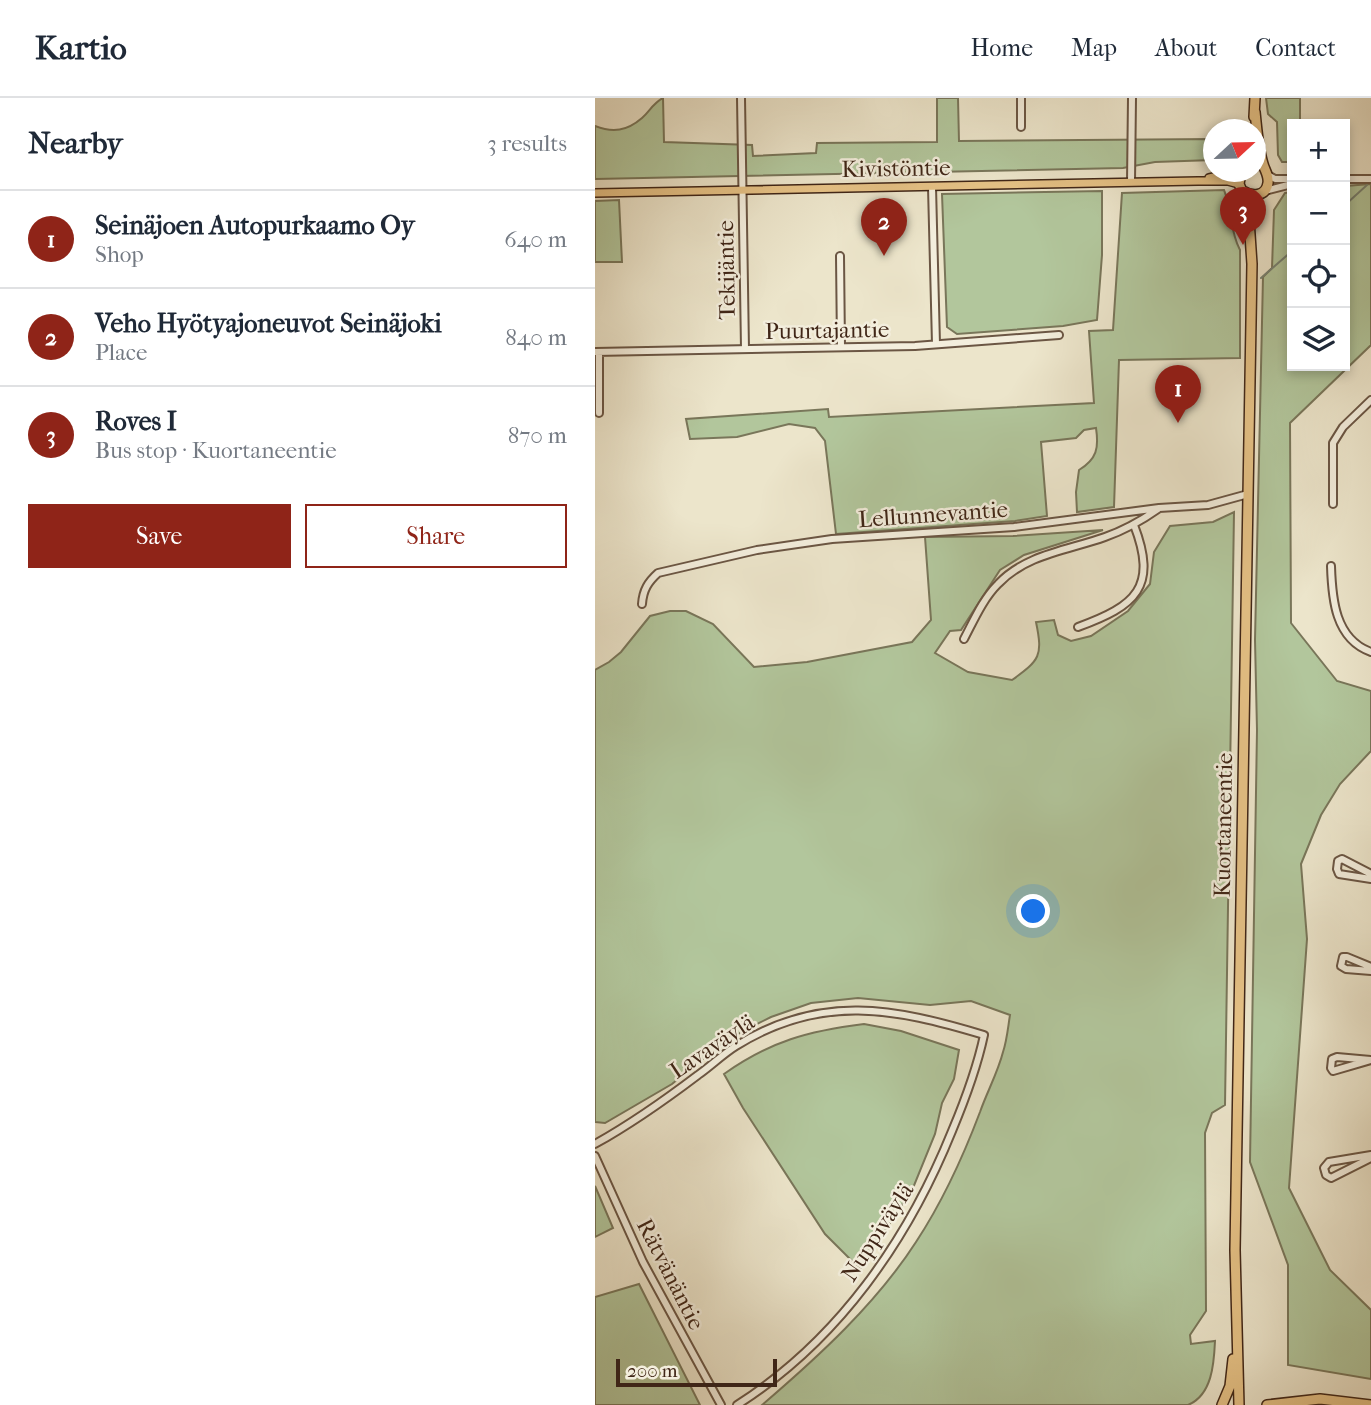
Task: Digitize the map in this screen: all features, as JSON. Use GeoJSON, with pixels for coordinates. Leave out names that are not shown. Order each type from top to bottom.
{"type":"FeatureCollection","features":[{"type":"Feature","properties":{"kind":"highway"},"geometry":{"type":"LineString","coordinates":[[1255,98],[1255,119]]}},
{"type":"Feature","properties":{"kind":"highway"},"geometry":{"type":"LineString","coordinates":[[1255,112],[1261,157],[1267,173]]}},
{"type":"Feature","properties":{"kind":"highway","name":"Kuortaneentie"},"geometry":{"type":"LineString","coordinates":[[1252,247],[1261,193],[1269,182],[1267,173]]}},
{"type":"Feature","properties":{"kind":"highway"},"geometry":{"type":"LineString","coordinates":[[1240,182],[1241,187],[1250,195],[1261,193]]}},
{"type":"Feature","properties":{"kind":"highway","name":"Kuortaneentie"},"geometry":{"type":"LineString","coordinates":[[1239,1405],[1235,1236],[1252,247],[1248,205],[1241,187]]}},
{"type":"Feature","properties":{"kind":"highway"},"geometry":{"type":"LineString","coordinates":[[1222,1405],[1230,1386],[1236,1330]]}},
{"type":"Feature","properties":{"kind":"highway"},"geometry":{"type":"LineString","coordinates":[[1267,1405],[1320,1399],[1371,1405]]}},
{"type":"Feature","properties":{"kind":"main road","name":"Kivistöntie"},"geometry":{"type":"LineString","coordinates":[[1198,181],[1203,180]]}},
{"type":"Feature","properties":{"kind":"main road","name":"Kivistöntie"},"geometry":{"type":"LineString","coordinates":[[595,193],[1198,181],[1228,181],[1241,187]]}},
{"type":"Feature","properties":{"kind":"street","name":"Tekijäntie"},"geometry":{"type":"LineString","coordinates":[[741,98],[745,349]]}},
{"type":"Feature","properties":{"kind":"street"},"geometry":{"type":"LineString","coordinates":[[1021,98],[1021,127]]}},
{"type":"Feature","properties":{"kind":"street"},"geometry":{"type":"LineString","coordinates":[[1131,182],[1132,98]]}},
{"type":"Feature","properties":{"kind":"street"},"geometry":{"type":"LineString","coordinates":[[1267,173],[1275,179],[1287,180]]}},
{"type":"Feature","properties":{"kind":"street"},"geometry":{"type":"LineString","coordinates":[[1350,179],[1371,178]]}},
{"type":"Feature","properties":{"kind":"street"},"geometry":{"type":"LineString","coordinates":[[1261,193],[1289,182]]}},
{"type":"Feature","properties":{"kind":"street"},"geometry":{"type":"LineString","coordinates":[[932,187],[936,344]]}},
{"type":"Feature","properties":{"kind":"street"},"geometry":{"type":"LineString","coordinates":[[840,256],[841,347]]}},
{"type":"Feature","properties":{"kind":"street","name":"Puurtajantie"},"geometry":{"type":"LineString","coordinates":[[597,352],[936,344],[1059,335]]}},
{"type":"Feature","properties":{"kind":"street"},"geometry":{"type":"LineString","coordinates":[[597,352],[599,413]]}},
{"type":"Feature","properties":{"kind":"street"},"geometry":{"type":"LineString","coordinates":[[1333,504],[1333,443],[1343,427],[1371,400]]}},
{"type":"Feature","properties":{"kind":"street","name":"Lellunnevantie"},"geometry":{"type":"LineString","coordinates":[[642,604],[643,593],[649,581],[658,573],[757,550],[832,539],[1014,527],[1159,508],[1208,505],[1248,494]]}},
{"type":"Feature","properties":{"kind":"street"},"geometry":{"type":"LineString","coordinates":[[964,639],[978,611],[997,584],[1017,567],[1035,558],[1134,526],[1159,508]]}},
{"type":"Feature","properties":{"kind":"street"},"geometry":{"type":"LineString","coordinates":[[1078,627],[1099,620],[1123,605],[1136,593],[1144,579],[1145,567],[1134,526]]}},
{"type":"Feature","properties":{"kind":"street"},"geometry":{"type":"LineString","coordinates":[[1331,566],[1332,598],[1342,625],[1354,643],[1371,652]]}},
{"type":"Feature","properties":{"kind":"street"},"geometry":{"type":"LineString","coordinates":[[1342,859],[1371,877],[1339,874],[1338,861],[1342,859]]}},
{"type":"Feature","properties":{"kind":"street","name":"Lavaväylä"},"geometry":{"type":"LineString","coordinates":[[595,1144],[624,1128],[736,1046],[770,1028],[800,1018],[835,1010],[866,1009],[903,1013],[984,1035]]}},
{"type":"Feature","properties":{"kind":"street","name":"Nuppiväylä"},"geometry":{"type":"LineString","coordinates":[[737,1405],[807,1351],[875,1274],[905,1230],[938,1167],[976,1068],[984,1035]]}},
{"type":"Feature","properties":{"kind":"street"},"geometry":{"type":"LineString","coordinates":[[1336,1058],[1371,1060],[1333,1072],[1331,1068],[1332,1059],[1336,1058]]}},
{"type":"Feature","properties":{"kind":"street","name":"Rätvänäntie"},"geometry":{"type":"LineString","coordinates":[[595,1156],[643,1262],[721,1405]]}},
{"type":"Feature","properties":{"kind":"street"},"geometry":{"type":"LineString","coordinates":[[1371,1156],[1331,1178],[1326,1175],[1324,1168],[1329,1162],[1371,1156]]}},
{"type":"Feature","properties":{"kind":"green space"},"geometry":{"type":"Polygon","coordinates":[[[663,98],[664,142],[752,145],[753,156],[816,153],[817,143],[937,142],[937,98],[958,98],[959,141],[1203,139],[1203,160],[1155,162],[1123,168],[595,179],[595,126],[614,130],[631,126],[663,98]]]}},
{"type":"Feature","properties":{"kind":"green space"},"geometry":{"type":"Polygon","coordinates":[[[1266,98],[1300,98],[1300,119],[1287,119],[1287,162],[1282,162],[1278,155],[1277,122],[1268,114],[1266,98]]]}},
{"type":"Feature","properties":{"kind":"green space"},"geometry":{"type":"Polygon","coordinates":[[[1371,184],[1371,345],[1350,365],[1350,245],[1350,186],[1371,184]]]}},
{"type":"Feature","properties":{"kind":"green space"},"geometry":{"type":"Polygon","coordinates":[[[1224,190],[1240,250],[1240,358],[1119,360],[1114,507],[1077,512],[1079,470],[1093,457],[1097,441],[1096,428],[1084,430],[1076,438],[1041,442],[1047,516],[1015,521],[836,534],[825,441],[815,428],[789,424],[737,437],[690,439],[686,419],[828,409],[829,417],[1094,403],[1089,331],[1113,330],[1122,193],[1224,190]]]}},
{"type":"Feature","properties":{"kind":"green space"},"geometry":{"type":"Polygon","coordinates":[[[1102,191],[1102,255],[1097,320],[1063,326],[957,334],[947,327],[942,194],[1102,191]]]}},
{"type":"Feature","properties":{"kind":"green space"},"geometry":{"type":"Polygon","coordinates":[[[1285,193],[1287,371],[1344,371],[1290,423],[1291,623],[1337,681],[1371,691],[1371,751],[1340,784],[1321,815],[1301,864],[1307,939],[1289,1188],[1330,1270],[1371,1310],[1371,1379],[1288,1365],[1288,1265],[1250,1162],[1257,730],[1255,640],[1263,277],[1272,268],[1274,210],[1285,193]]]}},
{"type":"Feature","properties":{"kind":"green space"},"geometry":{"type":"Polygon","coordinates":[[[619,200],[622,262],[595,262],[595,201],[619,200]]]}},
{"type":"Feature","properties":{"kind":"green space"},"geometry":{"type":"Polygon","coordinates":[[[1234,512],[1225,1105],[1212,1113],[1205,1133],[1206,1311],[1190,1335],[1191,1344],[1215,1341],[1207,1386],[1196,1400],[1188,1405],[762,1405],[825,1349],[864,1308],[916,1242],[944,1195],[967,1146],[1001,1060],[1010,1015],[971,1001],[930,1005],[858,998],[811,1003],[771,1017],[745,1030],[720,1045],[672,1084],[605,1123],[595,1122],[595,670],[621,652],[650,616],[670,611],[686,611],[713,624],[754,667],[807,662],[912,642],[931,620],[925,537],[1013,536],[1103,530],[1024,555],[1000,570],[961,630],[950,631],[935,653],[968,672],[1012,680],[1029,667],[1037,656],[1039,643],[1036,622],[1054,620],[1058,635],[1071,641],[1091,636],[1128,611],[1150,584],[1154,552],[1170,526],[1213,522],[1234,512]]]}},
{"type":"Feature","properties":{"kind":"green space"},"geometry":{"type":"Polygon","coordinates":[[[864,1024],[901,1031],[959,1050],[954,1079],[942,1103],[935,1134],[913,1188],[860,1269],[825,1234],[724,1074],[758,1053],[791,1039],[864,1024]]]}},
{"type":"Feature","properties":{"kind":"green space"},"geometry":{"type":"Polygon","coordinates":[[[595,1186],[613,1228],[595,1237],[595,1186]]]}},
{"type":"Feature","properties":{"kind":"green space"},"geometry":{"type":"Polygon","coordinates":[[[639,1284],[700,1405],[595,1405],[595,1297],[639,1284]]]}},
{"type":"Feature","properties":{"kind":"waterway"},"geometry":{"type":"LineString","coordinates":[[1350,200],[1367,185]]}},
{"type":"Feature","properties":{"kind":"waterway"},"geometry":{"type":"LineString","coordinates":[[1261,278],[1287,255]]}},
{"type":"Feature","properties":{"kind":"place","name":"Roves I"},"geometry":{"type":"Point","coordinates":[1243,245]}},
{"type":"Feature","properties":{"kind":"place","name":"Veho Hyötyajoneuvot Seinäjoki"},"geometry":{"type":"Point","coordinates":[884,256]}},
{"type":"Feature","properties":{"kind":"place","name":"Seinäjoen Autopurkaamo Oy"},"geometry":{"type":"Point","coordinates":[1178,423]}}]}
